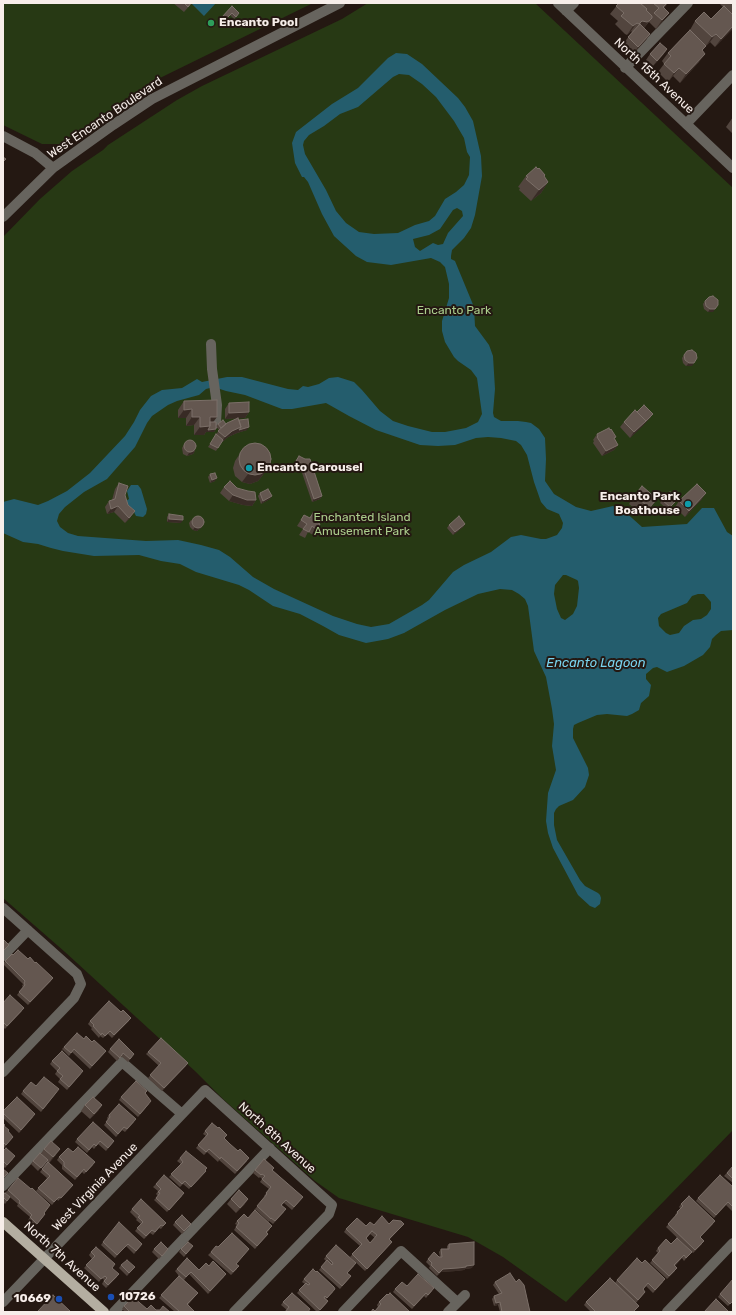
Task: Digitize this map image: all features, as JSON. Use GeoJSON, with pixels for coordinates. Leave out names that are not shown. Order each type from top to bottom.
{"type":"FeatureCollection","features":[{"type":"Feature","properties":{"kind":"main road","name":"North 7th Avenue"},"geometry":{"type":"LineString","coordinates":[[3,1222],[104,1312]]}},
{"type":"Feature","properties":{"kind":"street","name":"West Encanto Boulevard"},"geometry":{"type":"LineString","coordinates":[[3,217],[53,168],[152,99],[340,3]]}},
{"type":"Feature","properties":{"kind":"street","name":"North 15th Avenue"},"geometry":{"type":"LineString","coordinates":[[558,3],[733,168]]}},
{"type":"Feature","properties":{"kind":"street"},"geometry":{"type":"LineString","coordinates":[[566,11],[574,3]]}},
{"type":"Feature","properties":{"kind":"street"},"geometry":{"type":"LineString","coordinates":[[626,68],[688,3]]}},
{"type":"Feature","properties":{"kind":"street"},"geometry":{"type":"LineString","coordinates":[[686,124],[733,75]]}},
{"type":"Feature","properties":{"kind":"street"},"geometry":{"type":"LineString","coordinates":[[3,136],[35,153],[53,168]]}},
{"type":"Feature","properties":{"kind":"street"},"geometry":{"type":"LineString","coordinates":[[211,344],[212,369],[217,405],[216,423]]}},
{"type":"Feature","properties":{"kind":"street"},"geometry":{"type":"LineString","coordinates":[[3,908],[77,974],[81,984],[74,998],[3,1072]]}},
{"type":"Feature","properties":{"kind":"street"},"geometry":{"type":"LineString","coordinates":[[3,956],[28,930]]}},
{"type":"Feature","properties":{"kind":"street"},"geometry":{"type":"LineString","coordinates":[[3,1186],[122,1062],[182,1114]]}},
{"type":"Feature","properties":{"kind":"street","name":"West Virginia Avenue"},"geometry":{"type":"LineString","coordinates":[[3,1302],[205,1090]]}},
{"type":"Feature","properties":{"kind":"street","name":"North 8th Avenue"},"geometry":{"type":"LineString","coordinates":[[205,1090],[332,1205],[328,1214],[234,1312]]}},
{"type":"Feature","properties":{"kind":"street"},"geometry":{"type":"LineString","coordinates":[[114,1312],[270,1148]]}},
{"type":"Feature","properties":{"kind":"street"},"geometry":{"type":"LineString","coordinates":[[667,1312],[733,1242]]}},
{"type":"Feature","properties":{"kind":"street"},"geometry":{"type":"LineString","coordinates":[[343,1312],[401,1251],[457,1302]]}},
{"type":"Feature","properties":{"kind":"street"},"geometry":{"type":"LineString","coordinates":[[448,1312],[465,1295]]}},
{"type":"Feature","properties":{"kind":"green space"},"geometry":{"type":"Polygon","coordinates":[[[3,3],[313,3],[162,77],[61,144],[42,144],[3,125],[3,3]]]}},
{"type":"Feature","properties":{"kind":"green space"},"geometry":{"type":"Polygon","coordinates":[[[368,3],[535,3],[733,188],[733,1130],[566,1302],[503,1257],[468,1237],[339,1198],[315,1181],[223,1099],[196,1072],[65,952],[3,898],[3,237],[40,199],[72,171],[108,145],[177,100],[202,86],[342,19],[368,3]]]}},
{"type":"Feature","properties":{"kind":"water"},"geometry":{"type":"Polygon","coordinates":[[[191,3],[216,3],[204,16],[191,3]]]}},
{"type":"Feature","properties":{"kind":"water","name":"Encanto Lagoon"},"geometry":{"type":"Polygon","coordinates":[[[396,53],[407,54],[422,64],[458,98],[473,121],[481,156],[482,176],[475,215],[471,228],[464,238],[452,250],[451,259],[455,261],[474,307],[475,326],[489,345],[493,356],[495,389],[494,417],[501,421],[531,423],[539,429],[545,438],[545,481],[554,494],[576,507],[591,511],[613,506],[623,510],[642,527],[687,524],[702,508],[714,508],[727,532],[733,536],[733,630],[721,631],[712,639],[710,647],[703,655],[684,666],[667,672],[657,667],[653,668],[646,674],[646,679],[651,685],[649,696],[641,703],[639,710],[627,716],[607,714],[597,715],[574,725],[573,738],[588,768],[589,775],[585,787],[573,800],[559,806],[556,809],[554,813],[554,825],[557,840],[580,880],[585,886],[600,895],[600,904],[595,908],[590,906],[578,895],[553,848],[548,833],[546,821],[548,793],[556,770],[552,746],[554,724],[546,677],[534,651],[528,606],[525,599],[519,594],[512,590],[500,589],[478,594],[445,610],[404,633],[388,639],[366,643],[339,635],[300,614],[273,606],[239,585],[196,572],[180,564],[139,555],[94,556],[63,551],[38,544],[23,542],[3,533],[3,502],[14,499],[38,505],[67,491],[90,473],[125,436],[140,410],[151,396],[162,390],[182,388],[197,379],[202,382],[227,377],[242,377],[288,389],[298,390],[303,386],[308,387],[319,384],[329,378],[338,377],[354,382],[380,411],[393,421],[408,426],[432,432],[445,432],[466,428],[478,422],[482,414],[477,378],[471,370],[454,357],[445,342],[442,331],[442,321],[449,298],[449,284],[445,267],[440,262],[431,258],[391,265],[367,262],[356,256],[334,236],[322,214],[308,182],[304,177],[302,177],[295,163],[292,143],[296,132],[332,104],[358,88],[388,58],[396,53]],[[399,74],[393,77],[358,107],[340,114],[309,135],[304,141],[303,145],[305,154],[326,190],[336,211],[346,223],[359,232],[374,234],[398,233],[415,225],[429,221],[435,216],[445,199],[464,185],[469,175],[470,157],[467,152],[464,138],[454,121],[436,97],[422,84],[409,75],[399,74]],[[457,208],[453,210],[440,229],[429,235],[413,239],[415,247],[420,251],[433,243],[438,245],[443,244],[448,233],[463,216],[462,211],[457,208]],[[214,387],[206,389],[199,395],[168,405],[152,416],[135,447],[107,479],[84,492],[65,507],[59,514],[57,521],[60,527],[68,533],[78,536],[146,541],[178,540],[219,550],[230,557],[253,577],[274,589],[333,616],[371,627],[389,624],[422,605],[429,600],[453,572],[491,552],[511,537],[521,535],[546,539],[557,535],[562,528],[563,523],[559,514],[547,509],[541,502],[527,455],[521,445],[516,441],[488,437],[476,438],[455,445],[420,445],[376,430],[326,403],[292,409],[282,409],[245,395],[214,387]],[[563,575],[555,585],[554,594],[557,609],[561,618],[565,620],[573,614],[577,606],[579,588],[578,581],[563,575]],[[704,594],[692,596],[687,603],[661,614],[658,618],[659,626],[666,633],[670,635],[679,633],[684,626],[693,620],[701,619],[707,615],[711,609],[711,602],[704,594]]]}},
{"type":"Feature","properties":{"kind":"water"},"geometry":{"type":"Polygon","coordinates":[[[131,485],[138,485],[141,489],[147,509],[146,514],[143,517],[136,516],[126,501],[129,499],[127,491],[131,485]]]}},
{"type":"Feature","properties":{"kind":"building"},"geometry":{"type":"Polygon","coordinates":[[[184,3],[191,3],[188,7],[184,3]]]}},
{"type":"Feature","properties":{"kind":"building"},"geometry":{"type":"Polygon","coordinates":[[[619,3],[640,3],[647,9],[646,10],[652,18],[647,22],[642,21],[633,26],[621,16],[624,13],[616,6],[619,3]]]}},
{"type":"Feature","properties":{"kind":"building"},"geometry":{"type":"Polygon","coordinates":[[[653,3],[667,3],[663,7],[669,13],[662,20],[654,13],[659,8],[653,3]]]}},
{"type":"Feature","properties":{"kind":"building"},"geometry":{"type":"Polygon","coordinates":[[[232,6],[239,13],[236,17],[232,13],[225,20],[222,17],[232,6]]]}},
{"type":"Feature","properties":{"kind":"building"},"geometry":{"type":"Polygon","coordinates":[[[724,6],[733,15],[733,26],[721,39],[716,34],[712,37],[695,21],[704,12],[711,19],[724,6]]]}},
{"type":"Feature","properties":{"kind":"building"},"geometry":{"type":"Polygon","coordinates":[[[640,24],[650,34],[638,47],[628,37],[640,24]]]}},
{"type":"Feature","properties":{"kind":"building"},"geometry":{"type":"Polygon","coordinates":[[[690,30],[706,46],[702,50],[705,54],[686,74],[679,68],[674,73],[664,64],[671,56],[668,53],[690,30]]]}},
{"type":"Feature","properties":{"kind":"building"},"geometry":{"type":"Polygon","coordinates":[[[660,43],[667,49],[657,61],[650,54],[660,43]]]}},
{"type":"Feature","properties":{"kind":"building"},"geometry":{"type":"Polygon","coordinates":[[[536,167],[538,169],[539,168],[545,175],[544,176],[548,182],[539,190],[526,179],[528,177],[526,176],[536,167]]]}},
{"type":"Feature","properties":{"kind":"building"},"geometry":{"type":"Polygon","coordinates":[[[713,296],[718,300],[718,305],[715,309],[710,309],[706,306],[705,301],[709,297],[713,296]]]}},
{"type":"Feature","properties":{"kind":"building"},"geometry":{"type":"Polygon","coordinates":[[[692,350],[696,353],[697,358],[694,363],[689,363],[685,360],[684,355],[687,351],[692,350]]]}},
{"type":"Feature","properties":{"kind":"building"},"geometry":{"type":"Polygon","coordinates":[[[217,400],[217,417],[210,417],[210,426],[200,427],[200,417],[192,417],[192,409],[184,410],[184,401],[217,400]]]}},
{"type":"Feature","properties":{"kind":"building"},"geometry":{"type":"Polygon","coordinates":[[[249,402],[249,412],[229,413],[229,403],[249,402]]]}},
{"type":"Feature","properties":{"kind":"building"},"geometry":{"type":"Polygon","coordinates":[[[644,405],[653,414],[646,421],[637,412],[644,405]]]}},
{"type":"Feature","properties":{"kind":"building"},"geometry":{"type":"Polygon","coordinates":[[[635,410],[646,421],[634,432],[624,422],[635,410]]]}},
{"type":"Feature","properties":{"kind":"building"},"geometry":{"type":"Polygon","coordinates":[[[238,418],[241,427],[232,431],[225,437],[218,431],[227,423],[238,418]]]}},
{"type":"Feature","properties":{"kind":"building"},"geometry":{"type":"Polygon","coordinates":[[[248,419],[249,427],[239,430],[241,427],[239,420],[248,419]]]}},
{"type":"Feature","properties":{"kind":"building"},"geometry":{"type":"Polygon","coordinates":[[[223,420],[226,424],[221,428],[218,424],[223,420]]]}},
{"type":"Feature","properties":{"kind":"building"},"geometry":{"type":"Polygon","coordinates":[[[210,422],[216,422],[216,429],[208,430],[210,422]]]}},
{"type":"Feature","properties":{"kind":"building"},"geometry":{"type":"Polygon","coordinates":[[[609,428],[616,437],[614,438],[618,445],[606,451],[597,437],[597,434],[609,428]]]}},
{"type":"Feature","properties":{"kind":"building"},"geometry":{"type":"Polygon","coordinates":[[[216,434],[223,440],[218,448],[210,444],[216,434]]]}},
{"type":"Feature","properties":{"kind":"building"},"geometry":{"type":"Polygon","coordinates":[[[188,440],[192,440],[196,446],[192,452],[188,452],[184,448],[184,444],[188,440]]]}},
{"type":"Feature","properties":{"kind":"building"},"geometry":{"type":"Polygon","coordinates":[[[255,443],[266,448],[271,459],[266,470],[255,475],[244,470],[239,459],[244,448],[255,443]]]}},
{"type":"Feature","properties":{"kind":"building"},"geometry":{"type":"Polygon","coordinates":[[[299,456],[305,459],[310,459],[322,496],[314,499],[302,464],[296,461],[299,456]]]}},
{"type":"Feature","properties":{"kind":"building"},"geometry":{"type":"Polygon","coordinates":[[[215,473],[217,478],[212,480],[210,474],[215,473]]]}},
{"type":"Feature","properties":{"kind":"building"},"geometry":{"type":"Polygon","coordinates":[[[230,481],[237,488],[255,492],[256,500],[247,500],[233,495],[224,487],[230,481]]]}},
{"type":"Feature","properties":{"kind":"building"},"geometry":{"type":"Polygon","coordinates":[[[119,483],[128,486],[125,495],[128,505],[135,511],[129,518],[118,506],[111,509],[109,501],[115,499],[119,483]]]}},
{"type":"Feature","properties":{"kind":"building","name":"Encanto Park Boathouse"},"geometry":{"type":"Polygon","coordinates":[[[697,484],[706,493],[689,511],[679,501],[697,484]]]}},
{"type":"Feature","properties":{"kind":"building"},"geometry":{"type":"Polygon","coordinates":[[[642,486],[657,499],[649,508],[635,495],[642,486]]]}},
{"type":"Feature","properties":{"kind":"building"},"geometry":{"type":"Polygon","coordinates":[[[268,489],[272,496],[263,501],[260,493],[268,489]]]}},
{"type":"Feature","properties":{"kind":"building"},"geometry":{"type":"Polygon","coordinates":[[[670,492],[678,499],[670,507],[662,500],[670,492]]]}},
{"type":"Feature","properties":{"kind":"building"},"geometry":{"type":"Polygon","coordinates":[[[313,513],[318,516],[315,521],[320,524],[317,530],[312,526],[309,532],[303,529],[307,524],[301,520],[304,515],[310,518],[313,513]]]}},
{"type":"Feature","properties":{"kind":"building"},"geometry":{"type":"Polygon","coordinates":[[[169,514],[183,516],[183,520],[169,519],[169,514]]]}},
{"type":"Feature","properties":{"kind":"building"},"geometry":{"type":"Polygon","coordinates":[[[196,516],[200,516],[204,522],[200,528],[196,528],[192,524],[192,520],[196,516]]]}},
{"type":"Feature","properties":{"kind":"building"},"geometry":{"type":"Polygon","coordinates":[[[459,516],[465,524],[455,532],[449,525],[459,516]]]}},
{"type":"Feature","properties":{"kind":"building"},"geometry":{"type":"Polygon","coordinates":[[[3,939],[9,945],[3,951],[3,939]]]}},
{"type":"Feature","properties":{"kind":"building"},"geometry":{"type":"Polygon","coordinates":[[[18,950],[28,959],[30,957],[53,978],[30,1002],[19,992],[25,985],[25,981],[5,961],[18,950]]]}},
{"type":"Feature","properties":{"kind":"building"},"geometry":{"type":"Polygon","coordinates":[[[10,995],[24,1008],[7,1026],[3,1022],[3,1003],[10,995]]]}},
{"type":"Feature","properties":{"kind":"building"},"geometry":{"type":"Polygon","coordinates":[[[109,1001],[121,1012],[123,1010],[131,1018],[114,1035],[110,1031],[105,1036],[102,1033],[101,1035],[90,1021],[109,1001]]]}},
{"type":"Feature","properties":{"kind":"building"},"geometry":{"type":"Polygon","coordinates":[[[77,1033],[84,1039],[86,1036],[92,1042],[94,1040],[106,1051],[92,1066],[74,1049],[71,1053],[64,1047],[77,1033]]]}},
{"type":"Feature","properties":{"kind":"building"},"geometry":{"type":"Polygon","coordinates":[[[161,1038],[188,1063],[164,1088],[150,1075],[161,1063],[148,1052],[161,1038]]]}},
{"type":"Feature","properties":{"kind":"building"},"geometry":{"type":"Polygon","coordinates":[[[119,1039],[134,1054],[130,1059],[123,1053],[120,1058],[110,1049],[119,1039]]]}},
{"type":"Feature","properties":{"kind":"building"},"geometry":{"type":"Polygon","coordinates":[[[62,1051],[83,1071],[69,1087],[60,1079],[63,1076],[57,1071],[60,1068],[52,1061],[62,1051]]]}},
{"type":"Feature","properties":{"kind":"building"},"geometry":{"type":"Polygon","coordinates":[[[44,1077],[59,1089],[43,1109],[23,1091],[31,1082],[36,1086],[44,1077]]]}},
{"type":"Feature","properties":{"kind":"building"},"geometry":{"type":"Polygon","coordinates":[[[136,1081],[147,1091],[145,1093],[151,1101],[140,1114],[121,1097],[136,1081]]]}},
{"type":"Feature","properties":{"kind":"building"},"geometry":{"type":"Polygon","coordinates":[[[17,1097],[35,1114],[21,1130],[3,1113],[3,1111],[17,1097]]]}},
{"type":"Feature","properties":{"kind":"building"},"geometry":{"type":"Polygon","coordinates":[[[93,1097],[102,1105],[94,1114],[85,1105],[93,1097]]]}},
{"type":"Feature","properties":{"kind":"building"},"geometry":{"type":"Polygon","coordinates":[[[119,1104],[136,1119],[127,1129],[124,1127],[118,1134],[106,1122],[110,1117],[109,1115],[119,1104]]]}},
{"type":"Feature","properties":{"kind":"building"},"geometry":{"type":"Polygon","coordinates":[[[93,1122],[114,1141],[108,1148],[100,1141],[96,1146],[94,1144],[89,1150],[77,1139],[93,1122]]]}},
{"type":"Feature","properties":{"kind":"building"},"geometry":{"type":"Polygon","coordinates":[[[3,1123],[13,1137],[6,1145],[3,1142],[3,1123]]]}},
{"type":"Feature","properties":{"kind":"building"},"geometry":{"type":"Polygon","coordinates":[[[212,1123],[218,1128],[219,1127],[227,1135],[224,1138],[230,1144],[238,1151],[240,1149],[249,1158],[237,1171],[209,1149],[206,1152],[198,1145],[208,1134],[205,1131],[212,1123]]]}},
{"type":"Feature","properties":{"kind":"building"},"geometry":{"type":"Polygon","coordinates":[[[51,1141],[60,1149],[53,1157],[44,1149],[51,1141]]]}},
{"type":"Feature","properties":{"kind":"building"},"geometry":{"type":"Polygon","coordinates":[[[78,1147],[95,1162],[86,1172],[84,1169],[77,1177],[64,1166],[64,1162],[59,1157],[68,1148],[73,1152],[78,1147]]]}},
{"type":"Feature","properties":{"kind":"building"},"geometry":{"type":"Polygon","coordinates":[[[6,1148],[15,1156],[7,1165],[3,1161],[3,1151],[6,1148]]]}},
{"type":"Feature","properties":{"kind":"building"},"geometry":{"type":"Polygon","coordinates":[[[186,1151],[207,1168],[191,1187],[185,1181],[182,1184],[171,1174],[183,1162],[180,1158],[186,1151]]]}},
{"type":"Feature","properties":{"kind":"building"},"geometry":{"type":"Polygon","coordinates":[[[40,1153],[48,1160],[41,1168],[33,1161],[40,1153]]]}},
{"type":"Feature","properties":{"kind":"building"},"geometry":{"type":"Polygon","coordinates":[[[264,1159],[274,1168],[272,1170],[303,1197],[294,1207],[286,1200],[281,1205],[286,1209],[275,1221],[257,1206],[271,1187],[262,1179],[265,1176],[262,1174],[261,1175],[255,1170],[264,1159]]]}},
{"type":"Feature","properties":{"kind":"building"},"geometry":{"type":"Polygon","coordinates":[[[48,1162],[73,1185],[61,1198],[59,1197],[54,1202],[38,1188],[50,1176],[42,1169],[48,1162]]]}},
{"type":"Feature","properties":{"kind":"building"},"geometry":{"type":"Polygon","coordinates":[[[733,1166],[733,1179],[727,1173],[733,1166]]]}},
{"type":"Feature","properties":{"kind":"building"},"geometry":{"type":"Polygon","coordinates":[[[3,1169],[8,1173],[3,1178],[3,1169]]]}},
{"type":"Feature","properties":{"kind":"building"},"geometry":{"type":"Polygon","coordinates":[[[164,1175],[184,1193],[169,1210],[156,1198],[161,1189],[156,1184],[164,1175]]]}},
{"type":"Feature","properties":{"kind":"building"},"geometry":{"type":"Polygon","coordinates":[[[720,1175],[733,1187],[733,1207],[728,1202],[716,1215],[698,1198],[720,1175]]]}},
{"type":"Feature","properties":{"kind":"building"},"geometry":{"type":"Polygon","coordinates":[[[18,1178],[31,1189],[32,1188],[50,1205],[37,1224],[30,1217],[32,1215],[8,1190],[18,1178]]]}},
{"type":"Feature","properties":{"kind":"building"},"geometry":{"type":"Polygon","coordinates":[[[239,1190],[248,1199],[240,1208],[231,1199],[239,1190]]]}},
{"type":"Feature","properties":{"kind":"building"},"geometry":{"type":"Polygon","coordinates":[[[5,1193],[10,1197],[7,1201],[3,1197],[5,1193]]]}},
{"type":"Feature","properties":{"kind":"building"},"geometry":{"type":"Polygon","coordinates":[[[689,1196],[715,1221],[700,1237],[704,1241],[695,1250],[668,1224],[683,1206],[681,1204],[689,1196]]]}},
{"type":"Feature","properties":{"kind":"building"},"geometry":{"type":"Polygon","coordinates":[[[141,1199],[166,1223],[163,1226],[161,1225],[155,1232],[152,1230],[146,1236],[137,1228],[143,1222],[138,1217],[140,1216],[132,1209],[141,1199]]]}},
{"type":"Feature","properties":{"kind":"building"},"geometry":{"type":"Polygon","coordinates":[[[255,1210],[272,1226],[266,1232],[268,1234],[257,1246],[236,1227],[239,1223],[237,1221],[244,1214],[248,1218],[255,1210]]]}},
{"type":"Feature","properties":{"kind":"building"},"geometry":{"type":"Polygon","coordinates":[[[182,1215],[191,1224],[184,1231],[175,1222],[182,1215]]]}},
{"type":"Feature","properties":{"kind":"building"},"geometry":{"type":"Polygon","coordinates":[[[382,1216],[389,1224],[393,1220],[401,1221],[404,1224],[389,1239],[392,1242],[367,1269],[352,1254],[362,1244],[346,1229],[357,1218],[366,1226],[370,1222],[374,1225],[382,1216]],[[372,1231],[366,1238],[370,1243],[377,1235],[372,1231]]]}},
{"type":"Feature","properties":{"kind":"building"},"geometry":{"type":"Polygon","coordinates":[[[119,1222],[142,1244],[136,1251],[128,1244],[117,1255],[103,1242],[119,1222]]]}},
{"type":"Feature","properties":{"kind":"building"},"geometry":{"type":"Polygon","coordinates":[[[232,1233],[249,1249],[236,1264],[239,1266],[233,1272],[211,1252],[232,1233]]]}},
{"type":"Feature","properties":{"kind":"building"},"geometry":{"type":"Polygon","coordinates":[[[677,1238],[692,1252],[686,1258],[684,1255],[674,1265],[677,1268],[669,1276],[652,1260],[660,1251],[658,1248],[666,1239],[671,1244],[677,1238]]]}},
{"type":"Feature","properties":{"kind":"building"},"geometry":{"type":"Polygon","coordinates":[[[161,1242],[168,1249],[162,1256],[154,1249],[161,1242]]]}},
{"type":"Feature","properties":{"kind":"building"},"geometry":{"type":"Polygon","coordinates":[[[188,1242],[193,1246],[186,1254],[181,1249],[188,1242]]]}},
{"type":"Feature","properties":{"kind":"building"},"geometry":{"type":"Polygon","coordinates":[[[474,1242],[474,1265],[443,1269],[439,1273],[431,1265],[432,1263],[428,1259],[434,1252],[439,1257],[442,1257],[441,1249],[449,1249],[449,1244],[474,1242]]]}},
{"type":"Feature","properties":{"kind":"building"},"geometry":{"type":"Polygon","coordinates":[[[336,1245],[356,1263],[347,1273],[351,1276],[342,1286],[321,1267],[327,1260],[332,1265],[333,1263],[326,1256],[336,1245]]]}},
{"type":"Feature","properties":{"kind":"building"},"geometry":{"type":"Polygon","coordinates":[[[96,1247],[115,1264],[112,1268],[119,1274],[108,1285],[104,1281],[107,1278],[105,1276],[101,1279],[86,1265],[95,1256],[91,1252],[96,1247]]]}},
{"type":"Feature","properties":{"kind":"building"},"geometry":{"type":"Polygon","coordinates":[[[187,1258],[199,1270],[206,1263],[209,1266],[213,1261],[226,1274],[210,1291],[191,1272],[186,1277],[177,1269],[187,1258]]]}},
{"type":"Feature","properties":{"kind":"building"},"geometry":{"type":"Polygon","coordinates":[[[637,1258],[642,1263],[645,1260],[665,1279],[655,1290],[648,1283],[643,1289],[645,1292],[638,1300],[617,1280],[637,1258]]]}},
{"type":"Feature","properties":{"kind":"building"},"geometry":{"type":"Polygon","coordinates":[[[127,1260],[135,1267],[129,1273],[121,1265],[127,1260]]]}},
{"type":"Feature","properties":{"kind":"building"},"geometry":{"type":"Polygon","coordinates":[[[313,1269],[316,1272],[317,1271],[335,1289],[327,1298],[325,1296],[324,1298],[328,1301],[320,1310],[299,1290],[306,1283],[308,1285],[310,1284],[304,1279],[313,1269]]]}},
{"type":"Feature","properties":{"kind":"building"},"geometry":{"type":"Polygon","coordinates":[[[510,1273],[516,1282],[519,1279],[524,1285],[530,1312],[502,1312],[500,1302],[496,1303],[494,1296],[502,1293],[495,1282],[510,1273]]]}},
{"type":"Feature","properties":{"kind":"building"},"geometry":{"type":"Polygon","coordinates":[[[418,1274],[434,1288],[428,1295],[426,1293],[414,1306],[395,1289],[402,1282],[407,1286],[418,1274]]]}},
{"type":"Feature","properties":{"kind":"building"},"geometry":{"type":"Polygon","coordinates":[[[179,1276],[198,1293],[187,1304],[194,1311],[193,1312],[180,1312],[161,1295],[179,1276]]]}},
{"type":"Feature","properties":{"kind":"building"},"geometry":{"type":"Polygon","coordinates":[[[610,1278],[639,1306],[633,1312],[596,1312],[586,1302],[610,1278]]]}},
{"type":"Feature","properties":{"kind":"building"},"geometry":{"type":"Polygon","coordinates":[[[733,1279],[733,1301],[730,1304],[720,1294],[733,1279]]]}},
{"type":"Feature","properties":{"kind":"building"},"geometry":{"type":"Polygon","coordinates":[[[292,1293],[310,1309],[308,1312],[285,1312],[289,1307],[283,1302],[292,1293]]]}},
{"type":"Feature","properties":{"kind":"building"},"geometry":{"type":"Polygon","coordinates":[[[390,1293],[410,1312],[371,1312],[373,1309],[375,1311],[381,1304],[379,1302],[390,1293]]]}},
{"type":"Feature","properties":{"kind":"building"},"geometry":{"type":"Polygon","coordinates":[[[53,1295],[70,1311],[69,1312],[38,1312],[53,1295]]]}},
{"type":"Feature","properties":{"kind":"building"},"geometry":{"type":"Polygon","coordinates":[[[133,1297],[147,1309],[151,1305],[156,1310],[160,1310],[163,1306],[170,1312],[130,1312],[124,1306],[133,1297]]]}},
{"type":"Feature","properties":{"kind":"building"},"geometry":{"type":"Polygon","coordinates":[[[716,1299],[729,1312],[704,1312],[716,1299]]]}},
{"type":"Feature","properties":{"kind":"place","name":"Encanto Pool"},"geometry":{"type":"Point","coordinates":[211,23]}},
{"type":"Feature","properties":{"kind":"place","name":"Encanto Carousel"},"geometry":{"type":"Point","coordinates":[249,468]}},
{"type":"Feature","properties":{"kind":"place","name":"Encanto Park Boathouse"},"geometry":{"type":"Point","coordinates":[688,504]}},
{"type":"Feature","properties":{"kind":"place","name":"10726"},"geometry":{"type":"Point","coordinates":[111,1297]}},
{"type":"Feature","properties":{"kind":"place","name":"10669"},"geometry":{"type":"Point","coordinates":[59,1299]}},
{"type":"Feature","properties":{"kind":"park label","name":"Encanto Park"},"geometry":{"type":"Point","coordinates":[454,311]}},
{"type":"Feature","properties":{"kind":"park label","name":"Enchanted Island Amusement Park"},"geometry":{"type":"Point","coordinates":[362,525]}}]}
